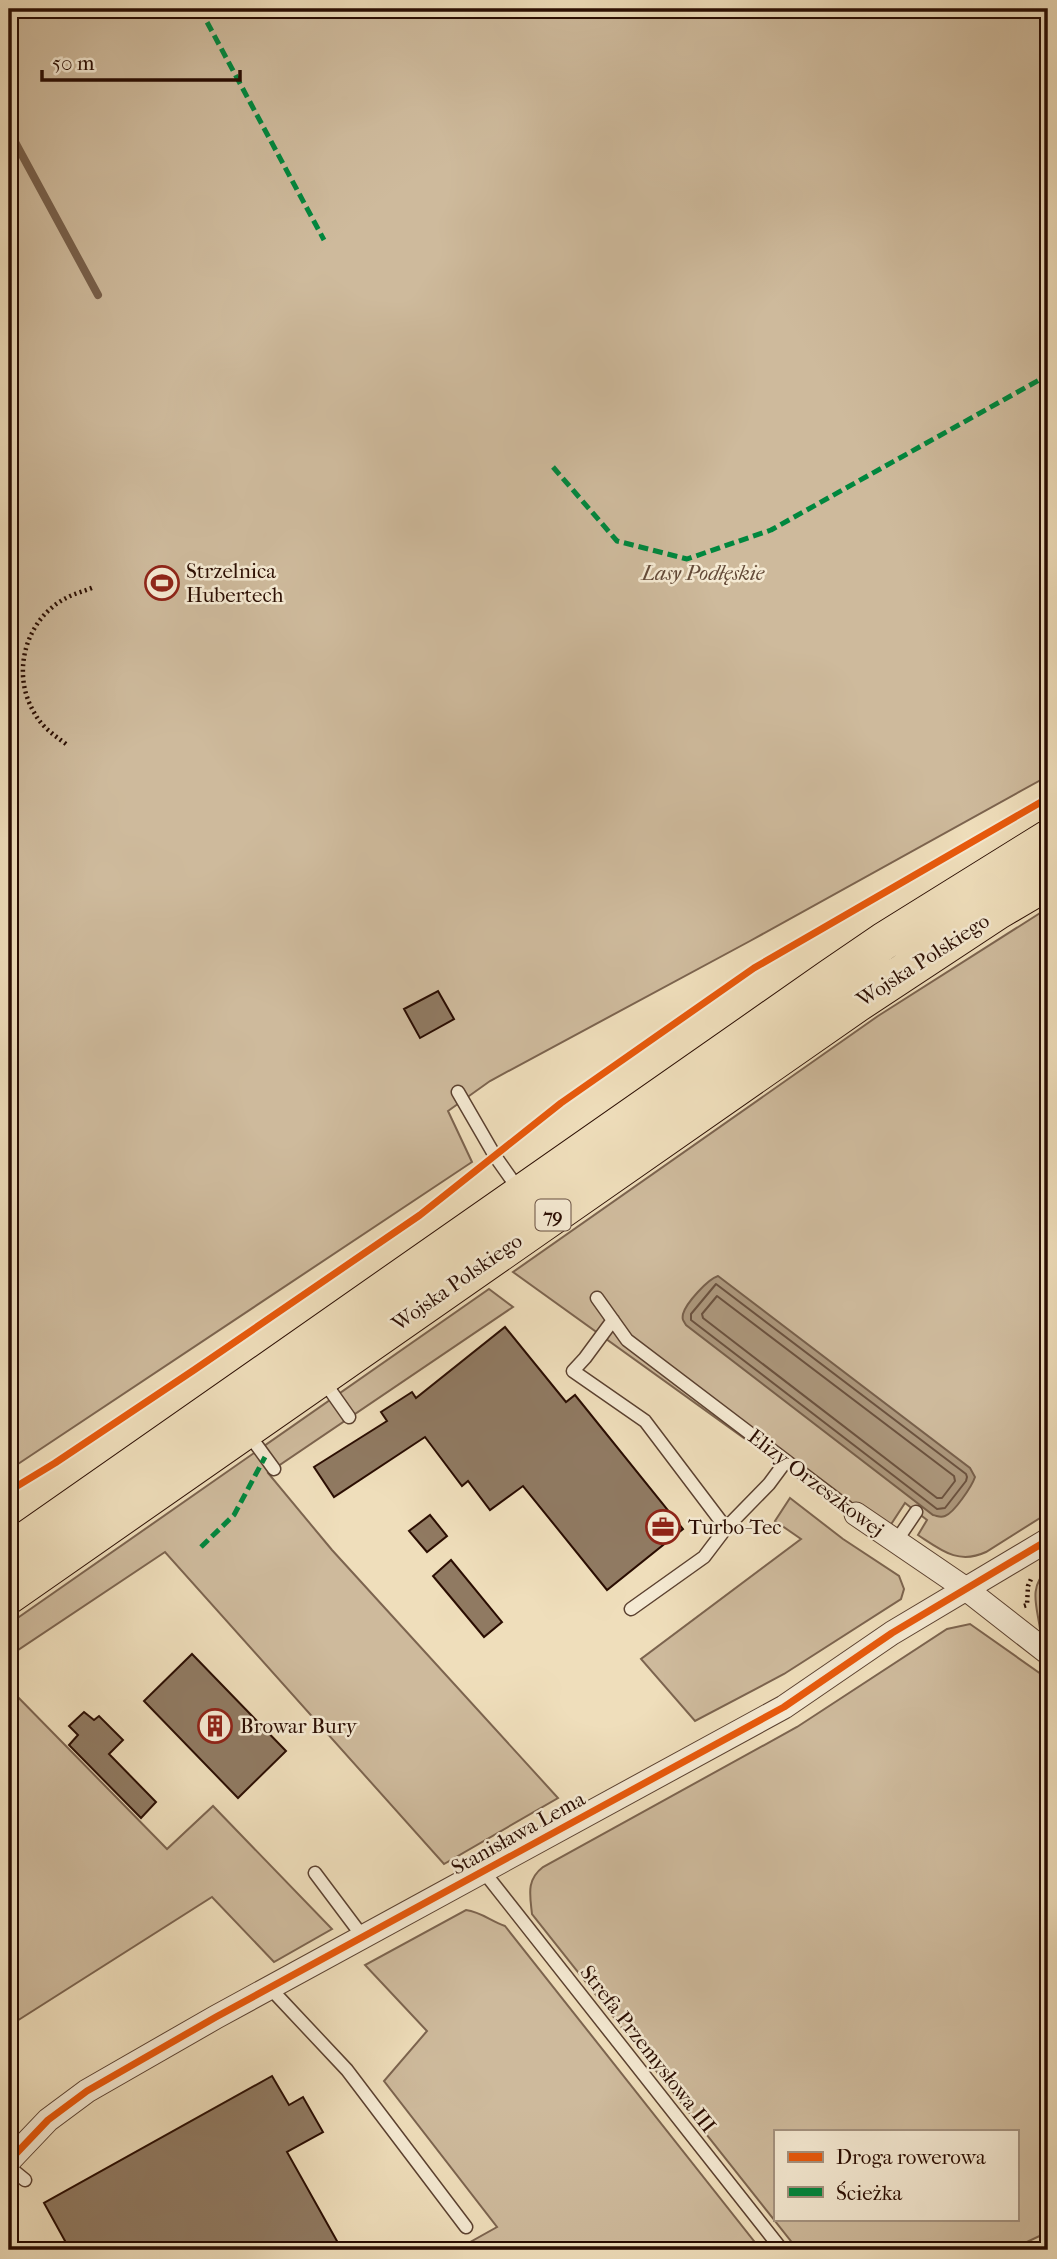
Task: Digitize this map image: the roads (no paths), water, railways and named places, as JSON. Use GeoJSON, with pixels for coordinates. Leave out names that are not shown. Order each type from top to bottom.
{"type":"FeatureCollection","features":[{"type":"Feature","properties":{"kind":"main road","name":"Wojska Polskiego"},"geometry":{"type":"LineString","coordinates":[[16,1542],[884,941],[1048,839]]}},
{"type":"Feature","properties":{"kind":"main road","name":"Wojska Polskiego"},"geometry":{"type":"LineString","coordinates":[[9,1595],[856,1004],[997,911],[1048,881]]}},
{"type":"Feature","properties":{"kind":"street","name":"Elizy Orzeszkowej"},"geometry":{"type":"LineString","coordinates":[[856,1514],[966,1589],[1048,1653]]}},
{"type":"Feature","properties":{"kind":"street","name":"Stanisława Lema"},"geometry":{"type":"LineString","coordinates":[[9,2161],[48,2120],[87,2091],[784,1707],[892,1633],[1048,1540]]}},
{"type":"Feature","properties":{"kind":"lane"},"geometry":{"type":"LineString","coordinates":[[458,1092],[495,1156],[522,1194]]}},
{"type":"Feature","properties":{"kind":"lane","name":"Elizy Orzeszkowej"},"geometry":{"type":"LineString","coordinates":[[597,1298],[627,1340],[856,1514]]}},
{"type":"Feature","properties":{"kind":"lane"},"geometry":{"type":"LineString","coordinates":[[613,1320],[573,1371],[645,1421],[726,1528]]}},
{"type":"Feature","properties":{"kind":"lane"},"geometry":{"type":"LineString","coordinates":[[321,1377],[349,1417]]}},
{"type":"Feature","properties":{"kind":"lane"},"geometry":{"type":"LineString","coordinates":[[246,1430],[274,1469]]}},
{"type":"Feature","properties":{"kind":"lane"},"geometry":{"type":"LineString","coordinates":[[631,1609],[704,1557],[726,1528],[769,1484],[786,1461]]}},
{"type":"Feature","properties":{"kind":"lane"},"geometry":{"type":"LineString","coordinates":[[895,1543],[916,1512]]}},
{"type":"Feature","properties":{"kind":"lane","name":"Strefa Przemysłowa III"},"geometry":{"type":"LineString","coordinates":[[484,1872],[782,2250]]}},
{"type":"Feature","properties":{"kind":"lane"},"geometry":{"type":"LineString","coordinates":[[315,1874],[363,1937]]}},
{"type":"Feature","properties":{"kind":"lane"},"geometry":{"type":"LineString","coordinates":[[270,1988],[346,2070],[466,2227]]}},
{"type":"Feature","properties":{"kind":"lane"},"geometry":{"type":"LineString","coordinates":[[9,2167],[25,2180]]}},
{"type":"Feature","properties":{"kind":"water"},"geometry":{"type":"Polygon","coordinates":[[[718,1276],[970,1468],[975,1477],[967,1493],[949,1514],[943,1517],[933,1515],[686,1325],[683,1316],[688,1304],[703,1286],[718,1276]]]}},
{"type":"Feature","properties":{"kind":"waterway"},"geometry":{"type":"LineString","coordinates":[[9,131],[98,295]]}},
{"type":"Feature","properties":{"kind":"place","name":"Strzelnica Hubertech"},"geometry":{"type":"Point","coordinates":[162,583]}},
{"type":"Feature","properties":{"kind":"place","name":"Turbo-Tec"},"geometry":{"type":"Point","coordinates":[663,1527]}},
{"type":"Feature","properties":{"kind":"place","name":"Browar Bury"},"geometry":{"type":"Point","coordinates":[215,1726]}},
{"type":"Feature","properties":{"kind":"park label","name":"Lasy Podłęskie"},"geometry":{"type":"Point","coordinates":[703,573]}}]}
